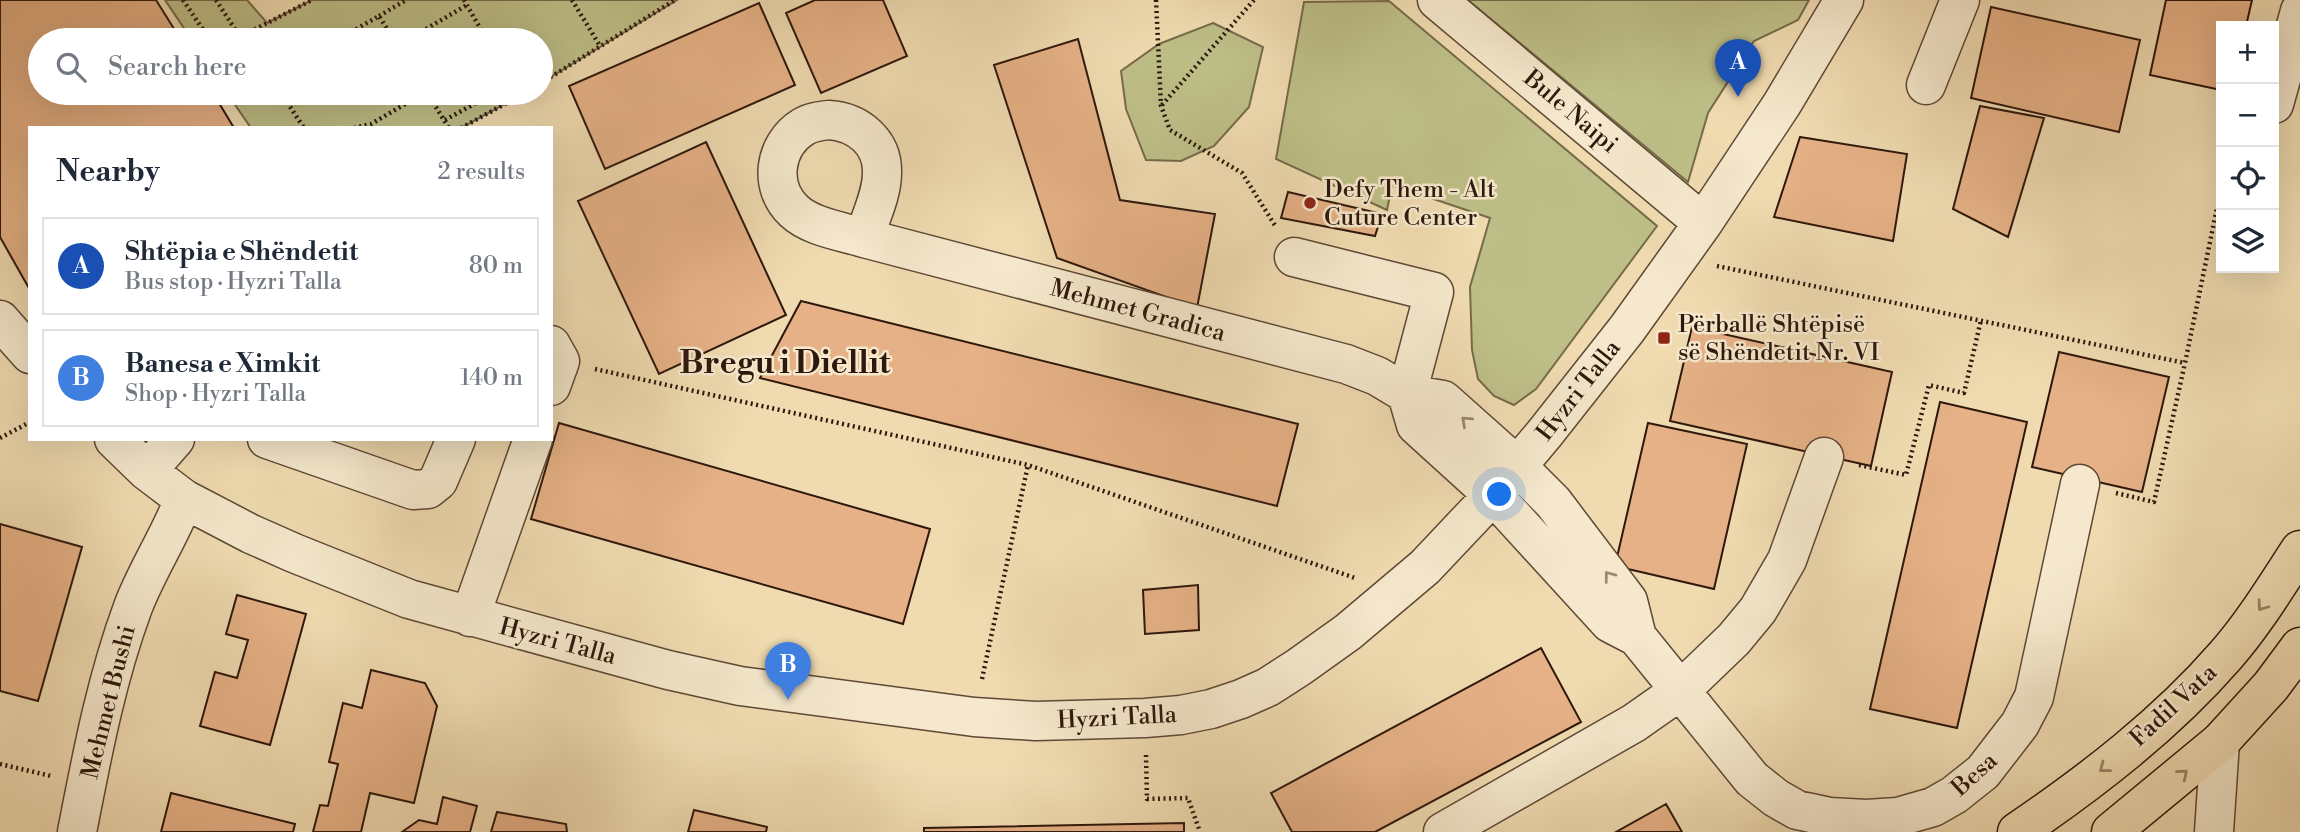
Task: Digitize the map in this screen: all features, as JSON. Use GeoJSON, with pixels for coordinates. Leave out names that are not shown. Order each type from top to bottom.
{"type":"FeatureCollection","features":[{"type":"Feature","properties":{"kind":"main road","name":"Fadil Vata"},"geometry":{"type":"LineString","coordinates":[[2017,832],[2060,803],[2181,703],[2227,653],[2270,596],[2300,550]]}},
{"type":"Feature","properties":{"kind":"main road"},"geometry":{"type":"LineString","coordinates":[[2110,832],[2220,741],[2270,686],[2300,647]]}},
{"type":"Feature","properties":{"kind":"street","name":"Bule Naipi"},"geometry":{"type":"LineString","coordinates":[[1437,0],[1703,223]]}},
{"type":"Feature","properties":{"kind":"street","name":"Hyzri Talla"},"geometry":{"type":"LineString","coordinates":[[116,441],[147,471],[184,499],[294,553],[409,599],[668,670],[740,686],[974,717],[1036,720],[1145,718],[1211,709],[1268,687],[1348,632],[1425,567],[1493,495],[1627,329],[1703,223],[1782,104],[1844,0]]}},
{"type":"Feature","properties":{"kind":"street"},"geometry":{"type":"LineString","coordinates":[[1926,85],[1959,0]]}},
{"type":"Feature","properties":{"kind":"street"},"geometry":{"type":"LineString","coordinates":[[2279,88],[2297,31]]}},
{"type":"Feature","properties":{"kind":"street","name":"Mehmet Gradica"},"geometry":{"type":"LineString","coordinates":[[864,238],[1346,364],[1377,376],[1407,394],[1443,400],[1517,466]]}},
{"type":"Feature","properties":{"kind":"street"},"geometry":{"type":"LineString","coordinates":[[1293,257],[1434,292],[1407,394],[1416,425],[1493,495]]}},
{"type":"Feature","properties":{"kind":"street"},"geometry":{"type":"LineString","coordinates":[[0,320],[28,352]]}},
{"type":"Feature","properties":{"kind":"street"},"geometry":{"type":"LineString","coordinates":[[147,471],[174,441]]}},
{"type":"Feature","properties":{"kind":"street"},"geometry":{"type":"LineString","coordinates":[[273,441],[413,490],[428,489],[439,481],[455,441]]}},
{"type":"Feature","properties":{"kind":"street"},"geometry":{"type":"LineString","coordinates":[[470,617],[532,441]]}},
{"type":"Feature","properties":{"kind":"street"},"geometry":{"type":"LineString","coordinates":[[1443,832],[1592,748],[1681,691],[1734,639],[1758,610],[1787,560],[1824,457]]}},
{"type":"Feature","properties":{"kind":"street","name":"Besa"},"geometry":{"type":"LineString","coordinates":[[1517,466],[1553,502],[1628,601],[1637,637]]}},
{"type":"Feature","properties":{"kind":"street","name":"Besa"},"geometry":{"type":"LineString","coordinates":[[1493,495],[1609,622],[1637,637],[1752,779],[1797,810],[1830,817],[1867,819],[1898,817],[1933,807],[1954,795],[1983,772],[2020,724],[2034,697],[2080,484]]}},
{"type":"Feature","properties":{"kind":"street","name":"Mehmet Bushi"},"geometry":{"type":"LineString","coordinates":[[77,832],[99,722],[121,640],[134,603],[184,499]]}},
{"type":"Feature","properties":{"kind":"street"},"geometry":{"type":"LineString","coordinates":[[2214,832],[2220,741]]}},
{"type":"Feature","properties":{"kind":"path"},"geometry":{"type":"LineString","coordinates":[[183,0],[202,28]]}},
{"type":"Feature","properties":{"kind":"path"},"geometry":{"type":"LineString","coordinates":[[216,0],[234,28]]}},
{"type":"Feature","properties":{"kind":"path"},"geometry":{"type":"LineString","coordinates":[[258,28],[312,0]]}},
{"type":"Feature","properties":{"kind":"path"},"geometry":{"type":"LineString","coordinates":[[358,28],[406,0]]}},
{"type":"Feature","properties":{"kind":"path"},"geometry":{"type":"LineString","coordinates":[[572,0],[600,46]]}},
{"type":"Feature","properties":{"kind":"path"},"geometry":{"type":"LineString","coordinates":[[553,75],[675,0]]}},
{"type":"Feature","properties":{"kind":"path"},"geometry":{"type":"LineString","coordinates":[[1156,0],[1161,106],[1170,130],[1242,173],[1293,257]]}},
{"type":"Feature","properties":{"kind":"path"},"geometry":{"type":"LineString","coordinates":[[1161,106],[1254,0]]}},
{"type":"Feature","properties":{"kind":"path"},"geometry":{"type":"LineString","coordinates":[[426,28],[465,3],[479,28]]}},
{"type":"Feature","properties":{"kind":"path"},"geometry":{"type":"LineString","coordinates":[[379,16],[386,28]]}},
{"type":"Feature","properties":{"kind":"path"},"geometry":{"type":"LineString","coordinates":[[289,105],[303,126]]}},
{"type":"Feature","properties":{"kind":"path"},"geometry":{"type":"LineString","coordinates":[[362,126],[404,105]]}},
{"type":"Feature","properties":{"kind":"path"},"geometry":{"type":"LineString","coordinates":[[434,105],[448,126]]}},
{"type":"Feature","properties":{"kind":"path"},"geometry":{"type":"LineString","coordinates":[[444,120],[472,105]]}},
{"type":"Feature","properties":{"kind":"path"},"geometry":{"type":"LineString","coordinates":[[464,126],[500,105]]}},
{"type":"Feature","properties":{"kind":"path"},"geometry":{"type":"LineString","coordinates":[[2080,484],[2154,502],[2217,210]]}},
{"type":"Feature","properties":{"kind":"path"},"geometry":{"type":"LineString","coordinates":[[1678,258],[2185,363]]}},
{"type":"Feature","properties":{"kind":"path"},"geometry":{"type":"LineString","coordinates":[[1824,457],[1906,475],[1929,385],[1964,393],[1982,320]]}},
{"type":"Feature","properties":{"kind":"path"},"geometry":{"type":"LineString","coordinates":[[554,364],[1028,465],[1364,581]]}},
{"type":"Feature","properties":{"kind":"path"},"geometry":{"type":"LineString","coordinates":[[0,438],[28,423]]}},
{"type":"Feature","properties":{"kind":"path"},"geometry":{"type":"LineString","coordinates":[[981,684],[1028,465]]}},
{"type":"Feature","properties":{"kind":"path"},"geometry":{"type":"LineString","coordinates":[[1145,718],[1147,799],[1188,798],[1200,832]]}},
{"type":"Feature","properties":{"kind":"path"},"geometry":{"type":"LineString","coordinates":[[0,764],[86,784]]}},
{"type":"Feature","properties":{"kind":"green space"},"geometry":{"type":"Polygon","coordinates":[[[165,0],[247,0],[267,23],[312,0],[677,0],[553,76],[553,28],[184,28],[165,0]]]}},
{"type":"Feature","properties":{"kind":"green space"},"geometry":{"type":"Polygon","coordinates":[[[1468,0],[1809,0],[1798,20],[1754,41],[1708,113],[1688,182],[1468,0]]]}},
{"type":"Feature","properties":{"kind":"green space"},"geometry":{"type":"Polygon","coordinates":[[[1389,1],[1657,226],[1536,389],[1514,405],[1494,396],[1478,379],[1472,350],[1470,287],[1490,218],[1392,185],[1387,210],[1276,159],[1304,2],[1389,1]]]}},
{"type":"Feature","properties":{"kind":"green space"},"geometry":{"type":"Polygon","coordinates":[[[1213,23],[1263,47],[1249,107],[1214,146],[1181,161],[1146,160],[1126,109],[1121,71],[1159,44],[1213,23]]]}},
{"type":"Feature","properties":{"kind":"green space"},"geometry":{"type":"Polygon","coordinates":[[[235,105],[503,105],[465,126],[250,126],[235,105]]]}},
{"type":"Feature","properties":{"kind":"building"},"geometry":{"type":"Polygon","coordinates":[[[0,0],[156,0],[174,28],[28,28],[28,105],[220,105],[233,126],[28,126],[28,286],[0,237],[0,0]]]}},
{"type":"Feature","properties":{"kind":"building"},"geometry":{"type":"Polygon","coordinates":[[[815,0],[883,0],[907,56],[821,93],[786,13],[815,0]]]}},
{"type":"Feature","properties":{"kind":"building"},"geometry":{"type":"Polygon","coordinates":[[[2166,0],[2252,0],[2247,21],[2216,21],[2216,89],[2150,75],[2166,0]]]}},
{"type":"Feature","properties":{"kind":"building"},"geometry":{"type":"Polygon","coordinates":[[[759,3],[795,85],[605,169],[569,86],[759,3]]]}},
{"type":"Feature","properties":{"kind":"building"},"geometry":{"type":"Polygon","coordinates":[[[1991,7],[2140,40],[2119,132],[1971,98],[1991,7]]]}},
{"type":"Feature","properties":{"kind":"building"},"geometry":{"type":"Polygon","coordinates":[[[1078,39],[1120,200],[1215,214],[1197,308],[1057,258],[994,65],[1078,39]]]}},
{"type":"Feature","properties":{"kind":"building"},"geometry":{"type":"Polygon","coordinates":[[[1980,106],[2044,118],[2008,237],[1953,209],[1980,106]]]}},
{"type":"Feature","properties":{"kind":"building"},"geometry":{"type":"Polygon","coordinates":[[[1800,137],[1907,154],[1893,241],[1774,217],[1800,137]]]}},
{"type":"Feature","properties":{"kind":"building"},"geometry":{"type":"Polygon","coordinates":[[[706,142],[786,315],[659,374],[578,201],[706,142]]]}},
{"type":"Feature","properties":{"kind":"building","name":"Defy Them - Alt Cuture Center"},"geometry":{"type":"Polygon","coordinates":[[[1288,192],[1382,214],[1375,236],[1281,218],[1288,192]]]}},
{"type":"Feature","properties":{"kind":"building"},"geometry":{"type":"Polygon","coordinates":[[[801,301],[1298,424],[1277,506],[760,378],[801,301]]]}},
{"type":"Feature","properties":{"kind":"building"},"geometry":{"type":"Polygon","coordinates":[[[1692,327],[1892,372],[1871,466],[1670,421],[1692,327]]]}},
{"type":"Feature","properties":{"kind":"building"},"geometry":{"type":"Polygon","coordinates":[[[2059,352],[2169,377],[2142,492],[2032,467],[2059,352]]]}},
{"type":"Feature","properties":{"kind":"building"},"geometry":{"type":"Polygon","coordinates":[[[1940,402],[2027,422],[1957,728],[1870,709],[1940,402]]]}},
{"type":"Feature","properties":{"kind":"building"},"geometry":{"type":"Polygon","coordinates":[[[559,423],[930,529],[903,624],[531,519],[559,423]]]}},
{"type":"Feature","properties":{"kind":"building"},"geometry":{"type":"Polygon","coordinates":[[[1648,423],[1747,444],[1714,589],[1615,566],[1648,423]]]}},
{"type":"Feature","properties":{"kind":"building"},"geometry":{"type":"Polygon","coordinates":[[[0,524],[82,547],[38,701],[0,691],[0,524]]]}},
{"type":"Feature","properties":{"kind":"building"},"geometry":{"type":"Polygon","coordinates":[[[1198,585],[1199,630],[1145,634],[1143,590],[1198,585]]]}},
{"type":"Feature","properties":{"kind":"building"},"geometry":{"type":"Polygon","coordinates":[[[237,595],[306,614],[270,745],[200,726],[215,672],[237,678],[248,640],[226,634],[237,595]]]}},
{"type":"Feature","properties":{"kind":"building"},"geometry":{"type":"Polygon","coordinates":[[[1541,648],[1581,722],[1375,832],[1292,832],[1271,793],[1541,648]]]}},
{"type":"Feature","properties":{"kind":"building"},"geometry":{"type":"Polygon","coordinates":[[[371,670],[425,683],[437,706],[414,803],[370,793],[361,832],[313,832],[320,805],[328,806],[338,764],[329,762],[343,703],[362,708],[371,670]]]}},
{"type":"Feature","properties":{"kind":"building"},"geometry":{"type":"Polygon","coordinates":[[[171,793],[295,824],[293,832],[161,832],[171,793]]]}},
{"type":"Feature","properties":{"kind":"building"},"geometry":{"type":"Polygon","coordinates":[[[443,797],[477,806],[470,832],[402,832],[419,820],[437,824],[443,797]]]}},
{"type":"Feature","properties":{"kind":"building"},"geometry":{"type":"Polygon","coordinates":[[[1666,804],[1682,832],[1616,832],[1666,804]]]}},
{"type":"Feature","properties":{"kind":"building"},"geometry":{"type":"Polygon","coordinates":[[[694,810],[767,827],[766,832],[688,832],[694,810]]]}},
{"type":"Feature","properties":{"kind":"building"},"geometry":{"type":"Polygon","coordinates":[[[497,812],[566,824],[567,832],[491,832],[497,812]]]}},
{"type":"Feature","properties":{"kind":"building"},"geometry":{"type":"Polygon","coordinates":[[[1184,823],[1184,832],[924,832],[924,828],[1184,823]]]}},
{"type":"Feature","properties":{"kind":"place","name":"Shtëpia e Shëndetit"},"geometry":{"type":"Point","coordinates":[1738,97]}},
{"type":"Feature","properties":{"kind":"place","name":"Defy Them - Alt Cuture Center"},"geometry":{"type":"Point","coordinates":[1310,203]}},
{"type":"Feature","properties":{"kind":"place","name":"Përballë Shtëpisë së Shëndetit Nr. VI"},"geometry":{"type":"Point","coordinates":[1664,338]}},
{"type":"Feature","properties":{"kind":"place","name":"Banesa e Ximkit"},"geometry":{"type":"Point","coordinates":[788,700]}},
{"type":"Feature","properties":{"kind":"district","name":"Bregu i Diellit"},"geometry":{"type":"Point","coordinates":[785,362]}}]}
